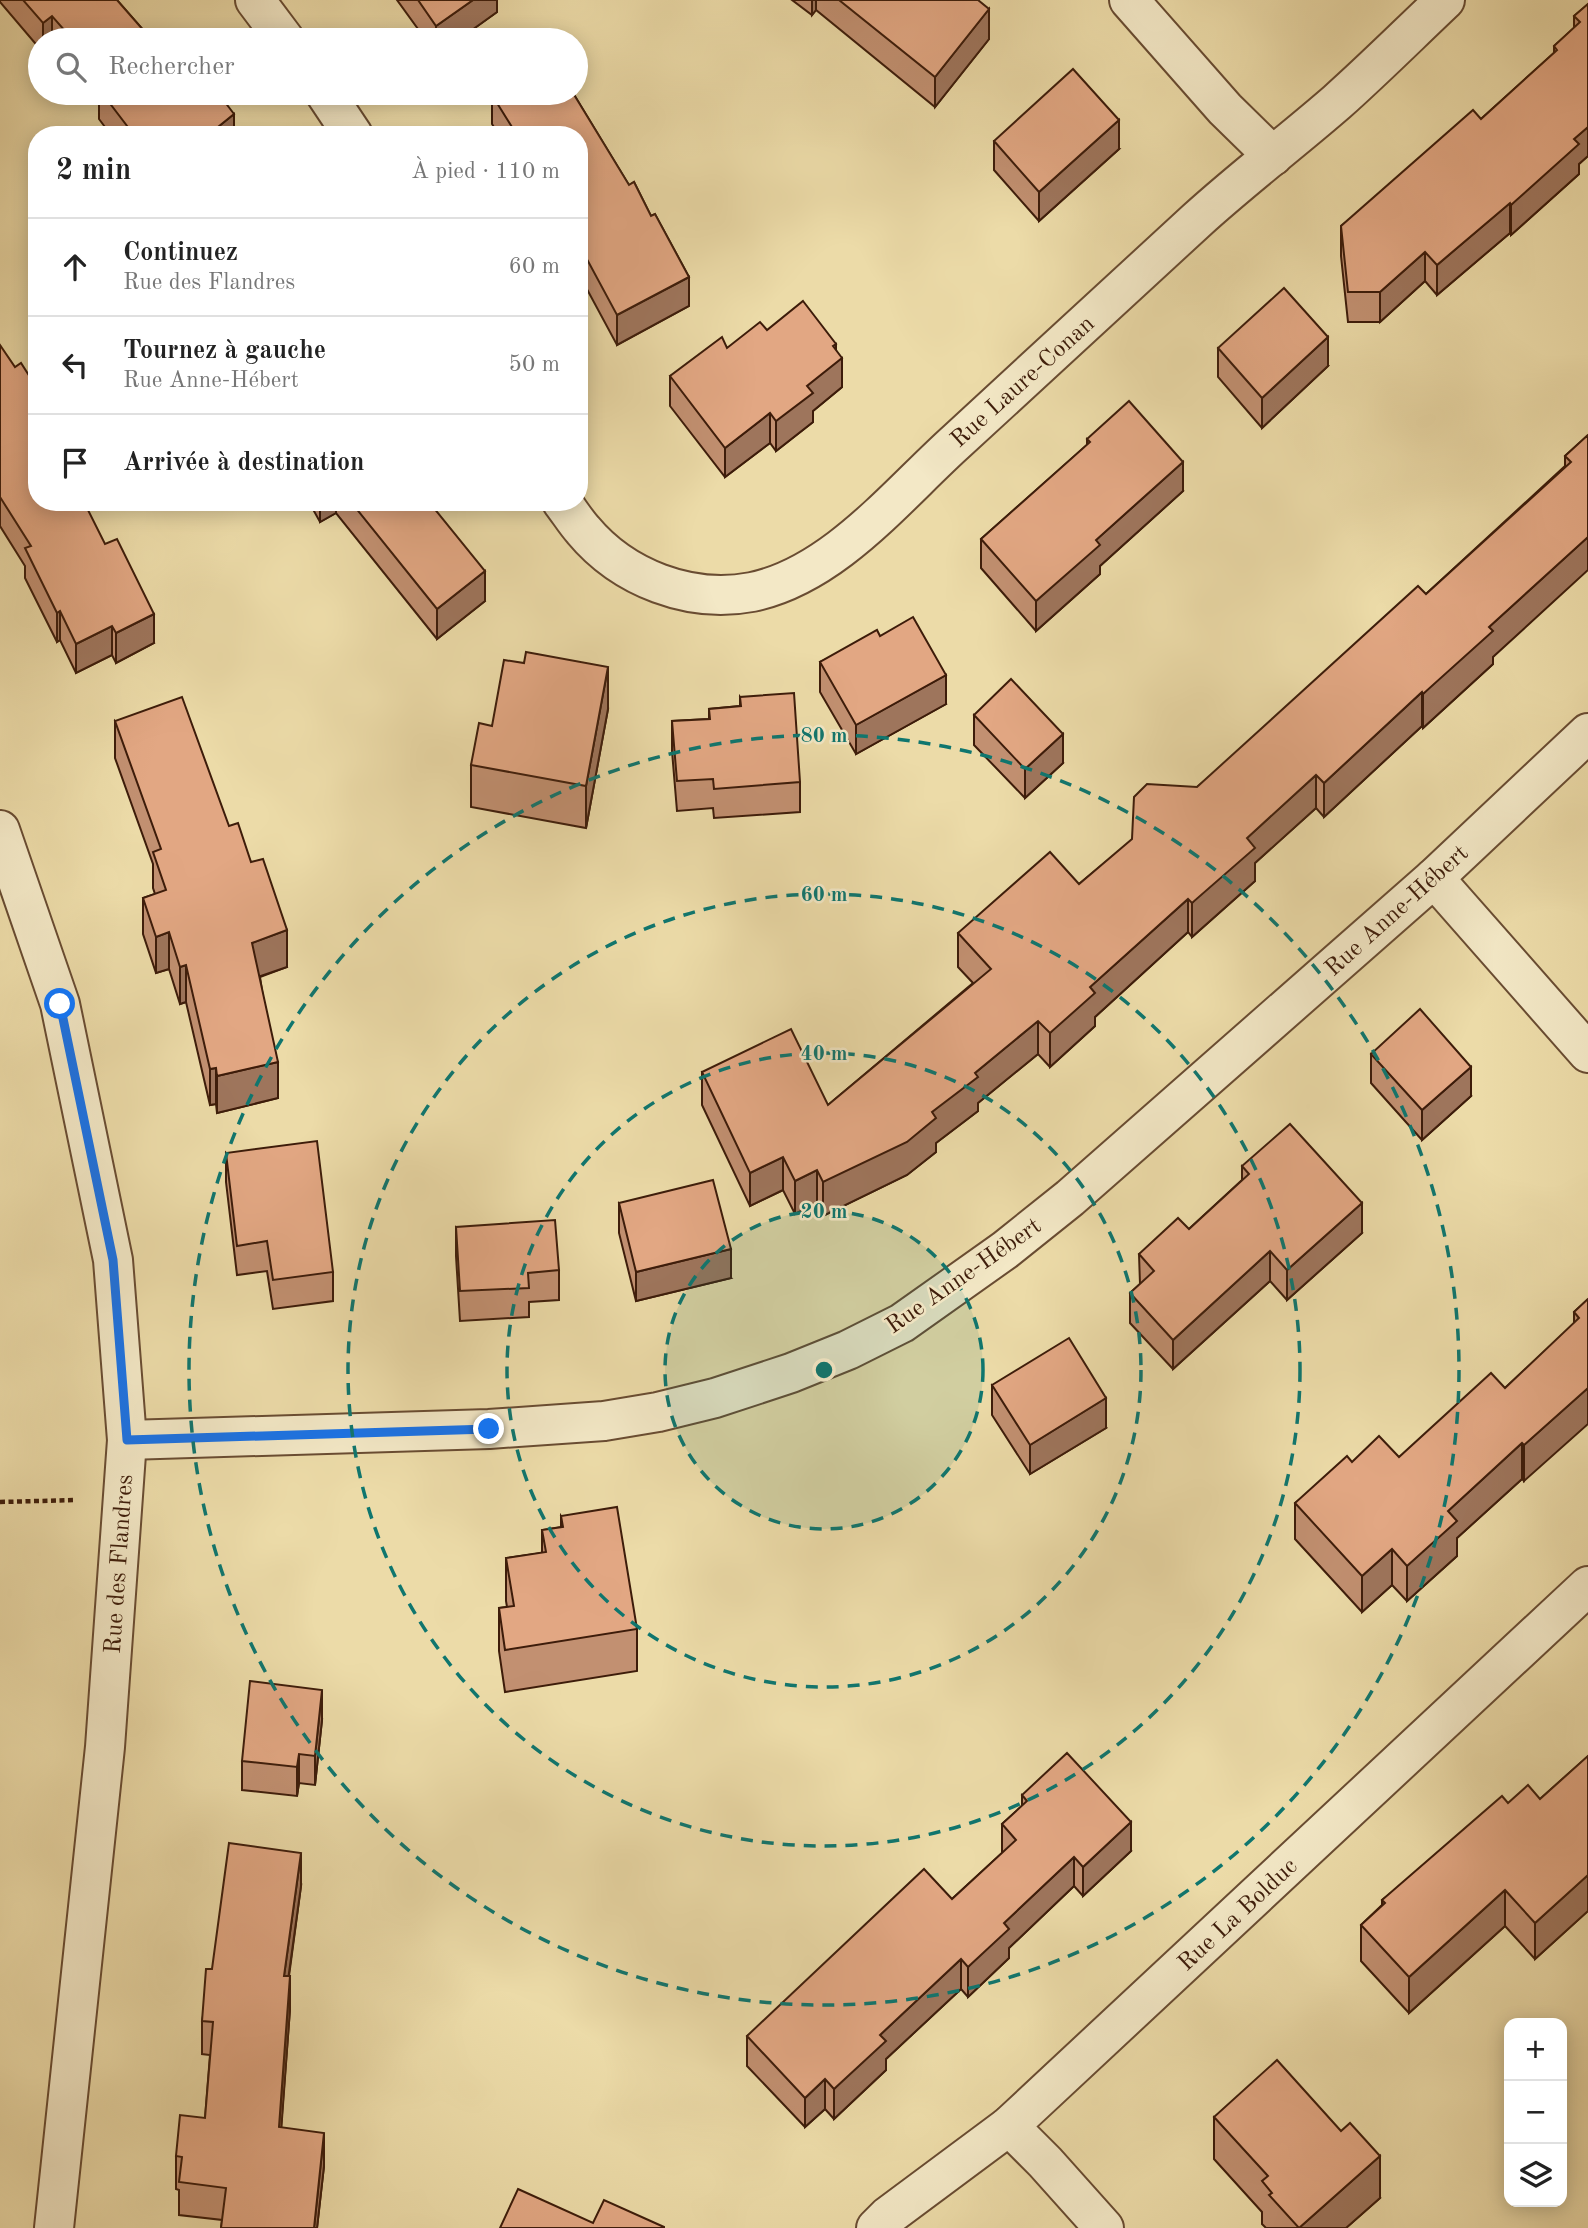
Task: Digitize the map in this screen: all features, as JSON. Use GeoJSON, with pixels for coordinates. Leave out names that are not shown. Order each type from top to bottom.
{"type":"FeatureCollection","features":[{"type":"Feature","properties":{"kind":"street"},"geometry":{"type":"LineString","coordinates":[[255,0],[276,28]]}},
{"type":"Feature","properties":{"kind":"street"},"geometry":{"type":"LineString","coordinates":[[1129,0],[1225,109],[1273,156]]}},
{"type":"Feature","properties":{"kind":"street","name":"Rue Laure-Conan"},"geometry":{"type":"LineString","coordinates":[[569,511],[584,532],[623,566],[662,587],[705,595],[751,592],[789,580],[861,532],[918,475],[1199,219],[1339,100],[1446,0]]}},
{"type":"Feature","properties":{"kind":"street"},"geometry":{"type":"LineString","coordinates":[[333,105],[347,126]]}},
{"type":"Feature","properties":{"kind":"street","name":"Rue Anne-Hébert"},"geometry":{"type":"LineString","coordinates":[[127,1440],[489,1429],[604,1421],[658,1412],[715,1398],[791,1373],[902,1324],[1005,1250],[1070,1198],[1434,878],[1588,733]]}},
{"type":"Feature","properties":{"kind":"street","name":"Rue des Flandres"},"geometry":{"type":"LineString","coordinates":[[0,830],[60,1004],[113,1260],[127,1440],[105,1747],[54,2228]]}},
{"type":"Feature","properties":{"kind":"street"},"geometry":{"type":"LineString","coordinates":[[1434,878],[1588,1053]]}},
{"type":"Feature","properties":{"kind":"street","name":"Rue La Bolduc"},"geometry":{"type":"LineString","coordinates":[[876,2228],[888,2216],[1009,2126],[1588,1586]]}},
{"type":"Feature","properties":{"kind":"street"},"geometry":{"type":"LineString","coordinates":[[1009,2126],[1104,2228]]}},
{"type":"Feature","properties":{"kind":"path"},"geometry":{"type":"LineString","coordinates":[[0,1502],[123,1497]]}},
{"type":"Feature","properties":{"kind":"building"},"geometry":{"type":"Polygon","coordinates":[[[23,0],[117,0],[142,28],[62,28],[52,16],[43,23],[23,0]]]}},
{"type":"Feature","properties":{"kind":"building"},"geometry":{"type":"Polygon","coordinates":[[[418,0],[473,0],[436,26],[418,0]]]}},
{"type":"Feature","properties":{"kind":"building"},"geometry":{"type":"Polygon","coordinates":[[[839,0],[978,0],[989,9],[935,77],[839,0]]]}},
{"type":"Feature","properties":{"kind":"building"},"geometry":{"type":"Polygon","coordinates":[[[1588,4],[1588,127],[1574,139],[1579,144],[1511,205],[1510,203],[1437,265],[1425,252],[1380,292],[1348,292],[1341,226],[1473,110],[1481,119],[1557,50],[1554,46],[1580,22],[1574,16],[1588,4]]]}},
{"type":"Feature","properties":{"kind":"building"},"geometry":{"type":"Polygon","coordinates":[[[1073,69],[1119,120],[1039,192],[994,141],[1073,69]]]}},
{"type":"Feature","properties":{"kind":"building"},"geometry":{"type":"Polygon","coordinates":[[[111,105],[227,105],[234,114],[219,126],[127,126],[111,105]]]}},
{"type":"Feature","properties":{"kind":"building"},"geometry":{"type":"Polygon","coordinates":[[[498,105],[580,105],[629,185],[634,182],[651,216],[655,214],[689,277],[617,315],[588,261],[588,126],[511,126],[498,105]]]}},
{"type":"Feature","properties":{"kind":"building"},"geometry":{"type":"Polygon","coordinates":[[[1284,288],[1328,337],[1262,398],[1218,348],[1284,288]]]}},
{"type":"Feature","properties":{"kind":"building"},"geometry":{"type":"Polygon","coordinates":[[[803,301],[836,344],[833,346],[842,358],[807,386],[813,393],[776,421],[770,413],[725,448],[670,376],[722,337],[727,348],[760,322],[767,330],[803,301]]]}},
{"type":"Feature","properties":{"kind":"building"},"geometry":{"type":"Polygon","coordinates":[[[0,345],[15,367],[21,363],[28,374],[28,511],[88,511],[105,544],[117,539],[154,614],[116,633],[112,626],[76,644],[60,611],[57,613],[25,548],[31,546],[0,497],[0,345]]]}},
{"type":"Feature","properties":{"kind":"building"},"geometry":{"type":"Polygon","coordinates":[[[1129,401],[1183,462],[1096,540],[1100,545],[1036,601],[981,539],[1090,442],[1087,439],[1129,401]]]}},
{"type":"Feature","properties":{"kind":"building"},"geometry":{"type":"Polygon","coordinates":[[[1588,435],[1588,537],[1489,627],[1493,631],[1423,694],[1422,692],[1324,783],[1316,775],[1247,838],[1255,848],[1192,903],[1188,899],[1090,987],[1095,993],[1050,1033],[1038,1021],[975,1073],[978,1077],[932,1112],[936,1118],[907,1142],[823,1182],[817,1170],[795,1181],[783,1157],[750,1173],[702,1072],[791,1029],[828,1105],[991,969],[958,933],[1050,852],[1079,884],[1132,839],[1134,797],[1147,784],[1197,787],[1418,586],[1426,594],[1571,462],[1565,456],[1588,435]]]}},
{"type":"Feature","properties":{"kind":"building"},"geometry":{"type":"Polygon","coordinates":[[[358,511],[436,511],[485,571],[437,609],[358,511]]]}},
{"type":"Feature","properties":{"kind":"building"},"geometry":{"type":"Polygon","coordinates":[[[913,617],[946,675],[856,725],[820,662],[877,630],[880,636],[913,617]]]}},
{"type":"Feature","properties":{"kind":"building"},"geometry":{"type":"Polygon","coordinates":[[[526,652],[608,667],[586,786],[471,765],[479,723],[492,726],[504,660],[524,663],[526,652]]]}},
{"type":"Feature","properties":{"kind":"building"},"geometry":{"type":"Polygon","coordinates":[[[1011,679],[1063,734],[1025,769],[974,715],[1011,679]]]}},
{"type":"Feature","properties":{"kind":"building"},"geometry":{"type":"Polygon","coordinates":[[[794,693],[800,782],[714,789],[713,779],[677,781],[672,721],[710,719],[709,709],[741,706],[740,697],[794,693]]]}},
{"type":"Feature","properties":{"kind":"building"},"geometry":{"type":"Polygon","coordinates":[[[182,697],[229,826],[238,823],[251,862],[263,859],[287,930],[252,943],[278,1062],[217,1076],[216,1068],[210,1069],[186,965],[180,967],[169,932],[156,937],[143,898],[166,890],[153,852],[161,849],[115,721],[182,697]]]}},
{"type":"Feature","properties":{"kind":"building"},"geometry":{"type":"Polygon","coordinates":[[[1420,1009],[1471,1067],[1422,1110],[1371,1054],[1420,1009]]]}},
{"type":"Feature","properties":{"kind":"building"},"geometry":{"type":"Polygon","coordinates":[[[1290,1124],[1362,1203],[1287,1270],[1270,1251],[1173,1340],[1130,1293],[1154,1271],[1139,1254],[1178,1218],[1189,1229],[1249,1174],[1242,1166],[1290,1124]]]}},
{"type":"Feature","properties":{"kind":"building"},"geometry":{"type":"Polygon","coordinates":[[[317,1141],[333,1272],[273,1280],[267,1241],[237,1246],[226,1153],[317,1141]]]}},
{"type":"Feature","properties":{"kind":"building"},"geometry":{"type":"Polygon","coordinates":[[[713,1180],[731,1249],[636,1272],[619,1203],[713,1180]]]}},
{"type":"Feature","properties":{"kind":"building"},"geometry":{"type":"Polygon","coordinates":[[[555,1220],[559,1270],[528,1273],[529,1288],[460,1291],[456,1227],[555,1220]]]}},
{"type":"Feature","properties":{"kind":"building"},"geometry":{"type":"Polygon","coordinates":[[[1588,1299],[1588,1388],[1524,1445],[1522,1443],[1448,1511],[1457,1521],[1407,1566],[1392,1549],[1362,1576],[1295,1503],[1347,1456],[1352,1462],[1379,1436],[1399,1457],[1491,1373],[1505,1388],[1579,1318],[1574,1312],[1588,1299]]]}},
{"type":"Feature","properties":{"kind":"building"},"geometry":{"type":"Polygon","coordinates":[[[1069,1338],[1106,1398],[1030,1445],[992,1385],[1069,1338]]]}},
{"type":"Feature","properties":{"kind":"building"},"geometry":{"type":"Polygon","coordinates":[[[617,1507],[637,1629],[505,1650],[499,1608],[514,1606],[506,1558],[546,1552],[542,1530],[563,1527],[561,1516],[617,1507]]]}},
{"type":"Feature","properties":{"kind":"building"},"geometry":{"type":"Polygon","coordinates":[[[250,1681],[322,1690],[315,1756],[299,1754],[297,1767],[242,1761],[250,1681]]]}},
{"type":"Feature","properties":{"kind":"building"},"geometry":{"type":"Polygon","coordinates":[[[1067,1753],[1131,1822],[1083,1867],[1074,1857],[1004,1923],[1009,1929],[968,1967],[961,1959],[880,2035],[886,2041],[834,2089],[825,2079],[805,2098],[747,2036],[924,1869],[952,1899],[1016,1840],[1002,1824],[1027,1801],[1022,1795],[1067,1753]]]}},
{"type":"Feature","properties":{"kind":"building"},"geometry":{"type":"Polygon","coordinates":[[[1588,1756],[1588,1875],[1535,1923],[1505,1890],[1409,1977],[1361,1925],[1385,1903],[1382,1900],[1502,1796],[1508,1803],[1528,1785],[1540,1799],[1588,1756]]]}},
{"type":"Feature","properties":{"kind":"building"},"geometry":{"type":"Polygon","coordinates":[[[229,1843],[301,1853],[284,1976],[290,1976],[279,2127],[324,2133],[314,2228],[221,2228],[226,2188],[179,2182],[182,2157],[176,2156],[180,2115],[205,2118],[213,2022],[202,2021],[206,1969],[212,1969],[229,1843]]]}},
{"type":"Feature","properties":{"kind":"building"},"geometry":{"type":"Polygon","coordinates":[[[1277,2060],[1341,2131],[1350,2123],[1380,2156],[1299,2228],[1269,2195],[1272,2193],[1262,2181],[1268,2176],[1214,2117],[1277,2060]]]}},
{"type":"Feature","properties":{"kind":"building"},"geometry":{"type":"Polygon","coordinates":[[[518,2189],[593,2223],[604,2200],[664,2228],[500,2228],[518,2189]]]}},
{"type":"Feature","properties":{"kind":"route"},"geometry":{"type":"LineString","coordinates":[[60,1004],[113,1260],[127,1440],[489,1429]]}}]}
